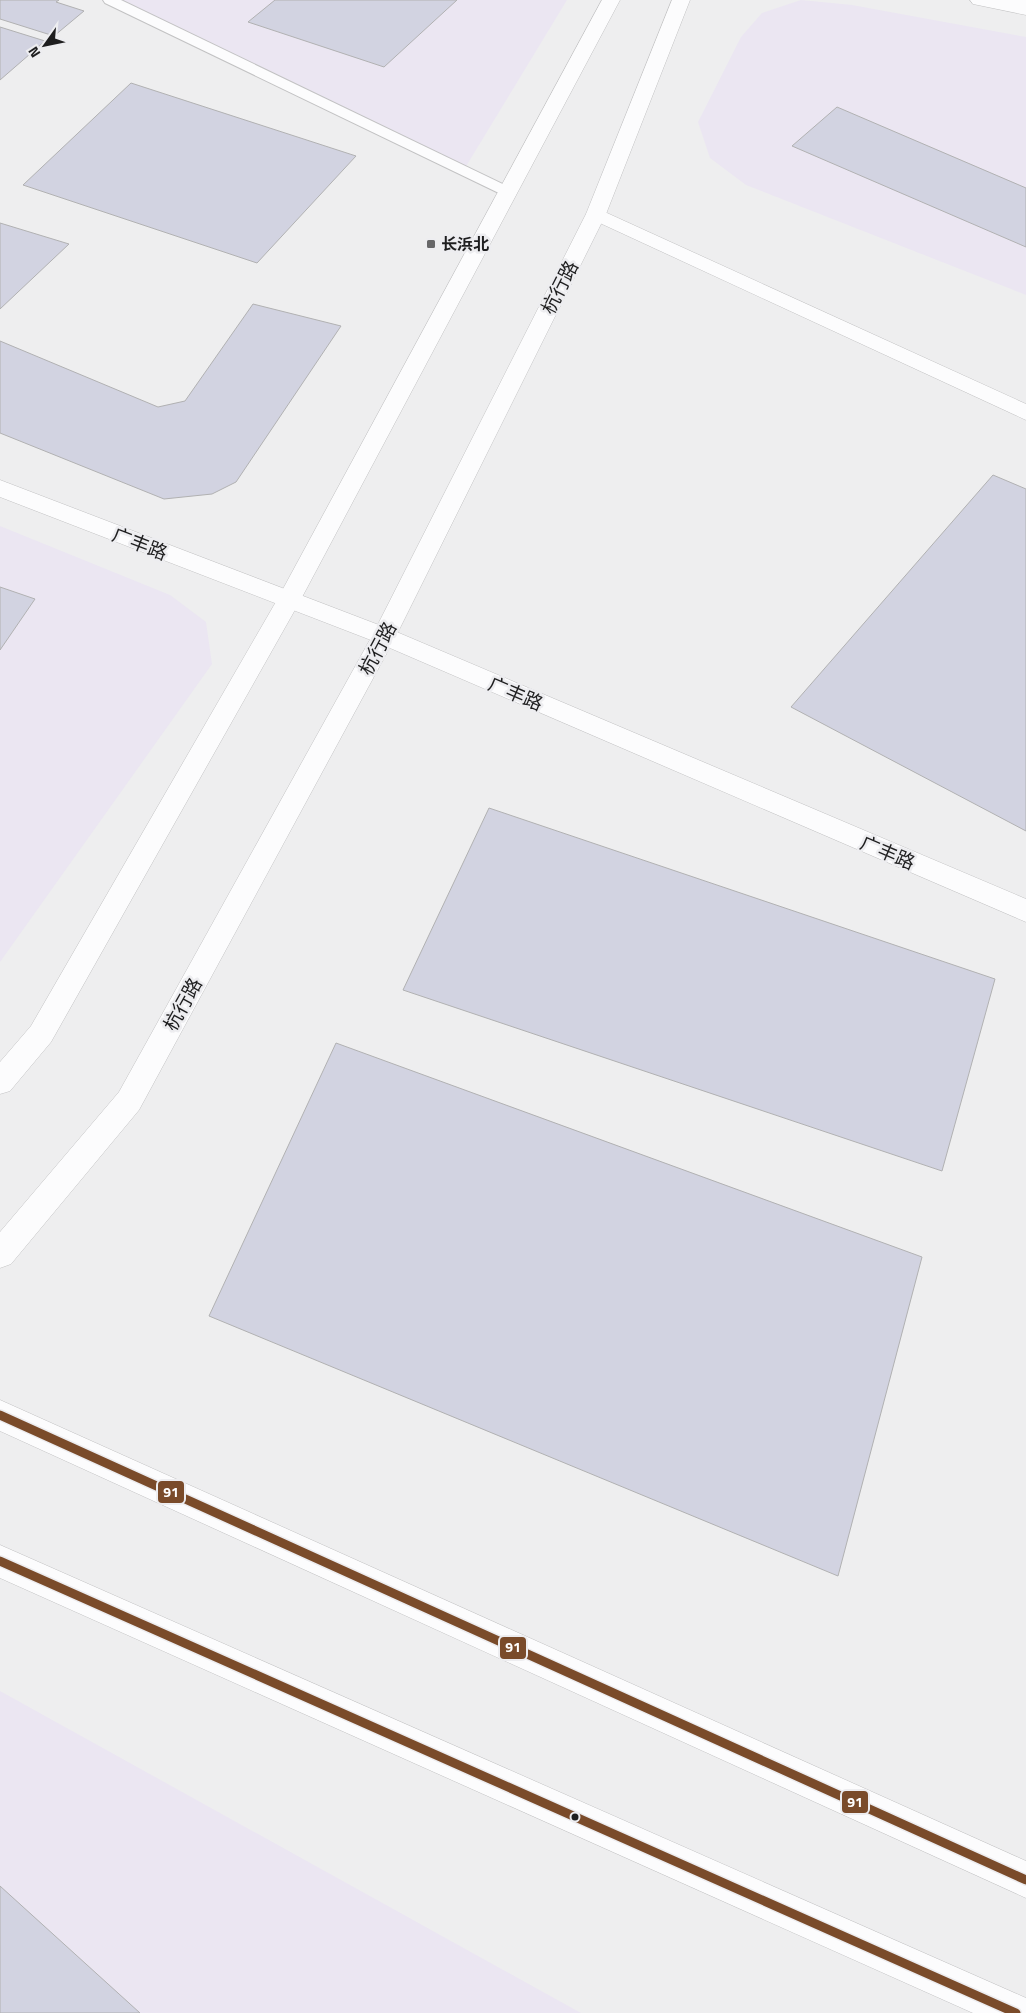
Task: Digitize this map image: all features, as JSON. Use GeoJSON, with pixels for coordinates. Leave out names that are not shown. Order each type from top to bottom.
{"type":"FeatureCollection","features":[{"type":"Feature","properties":{"kind":"main road"},"geometry":{"type":"LineString","coordinates":[[0,1082],[41,1034],[288,601],[611,0]]}},
{"type":"Feature","properties":{"kind":"main road","name":"杭行路"},"geometry":{"type":"LineString","coordinates":[[0,1254],[129,1101],[384,636],[596,214],[681,0]]}},
{"type":"Feature","properties":{"kind":"main road"},"geometry":{"type":"LineString","coordinates":[[979,0],[1026,10]]}},
{"type":"Feature","properties":{"kind":"main road"},"geometry":{"type":"LineString","coordinates":[[1003,0],[1026,3]]}},
{"type":"Feature","properties":{"kind":"main road"},"geometry":{"type":"LineString","coordinates":[[596,214],[1026,413]]}},
{"type":"Feature","properties":{"kind":"main road","name":"广丰路"},"geometry":{"type":"LineString","coordinates":[[0,488],[288,601],[384,636],[1026,911]]}},
{"type":"Feature","properties":{"kind":"main road"},"geometry":{"type":"LineString","coordinates":[[0,1415],[1026,1880]]}},
{"type":"Feature","properties":{"kind":"main road"},"geometry":{"type":"LineString","coordinates":[[0,1561],[1016,2013]]}},
{"type":"Feature","properties":{"kind":"lane"},"geometry":{"type":"LineString","coordinates":[[110,0],[508,192]]}},
{"type":"Feature","properties":{"kind":"shaded area"},"geometry":{"type":"Polygon","coordinates":[[[113,0],[567,0],[465,168],[113,0]]]}},
{"type":"Feature","properties":{"kind":"shaded area"},"geometry":{"type":"Polygon","coordinates":[[[801,0],[852,5],[1026,37],[1026,295],[746,185],[710,158],[698,122],[741,37],[762,13],[801,0]]]}},
{"type":"Feature","properties":{"kind":"shaded area"},"geometry":{"type":"Polygon","coordinates":[[[0,526],[170,595],[206,622],[212,664],[0,962],[0,526]]]}},
{"type":"Feature","properties":{"kind":"shaded area"},"geometry":{"type":"Polygon","coordinates":[[[0,1691],[581,2013],[0,2013],[0,1691]]]}},
{"type":"Feature","properties":{"kind":"building"},"geometry":{"type":"Polygon","coordinates":[[[0,0],[59,0],[56,2],[84,11],[54,36],[0,19],[0,0]]]}},
{"type":"Feature","properties":{"kind":"building"},"geometry":{"type":"Polygon","coordinates":[[[275,0],[457,0],[384,67],[248,22],[275,0]]]}},
{"type":"Feature","properties":{"kind":"building"},"geometry":{"type":"Polygon","coordinates":[[[0,27],[45,41],[0,80],[0,27]]]}},
{"type":"Feature","properties":{"kind":"building"},"geometry":{"type":"Polygon","coordinates":[[[131,83],[356,156],[257,263],[23,185],[131,83]]]}},
{"type":"Feature","properties":{"kind":"building"},"geometry":{"type":"Polygon","coordinates":[[[837,107],[1026,188],[1026,247],[792,146],[837,107]]]}},
{"type":"Feature","properties":{"kind":"building"},"geometry":{"type":"Polygon","coordinates":[[[0,223],[69,244],[0,309],[0,223]]]}},
{"type":"Feature","properties":{"kind":"building"},"geometry":{"type":"Polygon","coordinates":[[[253,304],[341,326],[236,482],[212,494],[164,499],[0,433],[0,341],[158,407],[185,401],[253,304]]]}},
{"type":"Feature","properties":{"kind":"building"},"geometry":{"type":"Polygon","coordinates":[[[993,475],[1026,489],[1026,831],[791,707],[993,475]]]}},
{"type":"Feature","properties":{"kind":"building"},"geometry":{"type":"Polygon","coordinates":[[[0,587],[35,599],[0,650],[0,587]]]}},
{"type":"Feature","properties":{"kind":"building"},"geometry":{"type":"Polygon","coordinates":[[[489,808],[995,979],[942,1171],[403,990],[489,808]]]}},
{"type":"Feature","properties":{"kind":"building"},"geometry":{"type":"Polygon","coordinates":[[[336,1043],[922,1257],[838,1576],[209,1316],[336,1043]]]}},
{"type":"Feature","properties":{"kind":"building"},"geometry":{"type":"Polygon","coordinates":[[[0,1886],[140,2013],[0,2013],[0,1886]]]}},
{"type":"Feature","properties":{"kind":"transit line","name":"91"},"geometry":{"type":"LineString","coordinates":[[0,1415],[1026,1880]]}},
{"type":"Feature","properties":{"kind":"transit line","name":"91"},"geometry":{"type":"LineString","coordinates":[[0,1561],[1016,2013]]}},
{"type":"Feature","properties":{"kind":"place","name":"长浜北"},"geometry":{"type":"Point","coordinates":[431,244]}}]}
